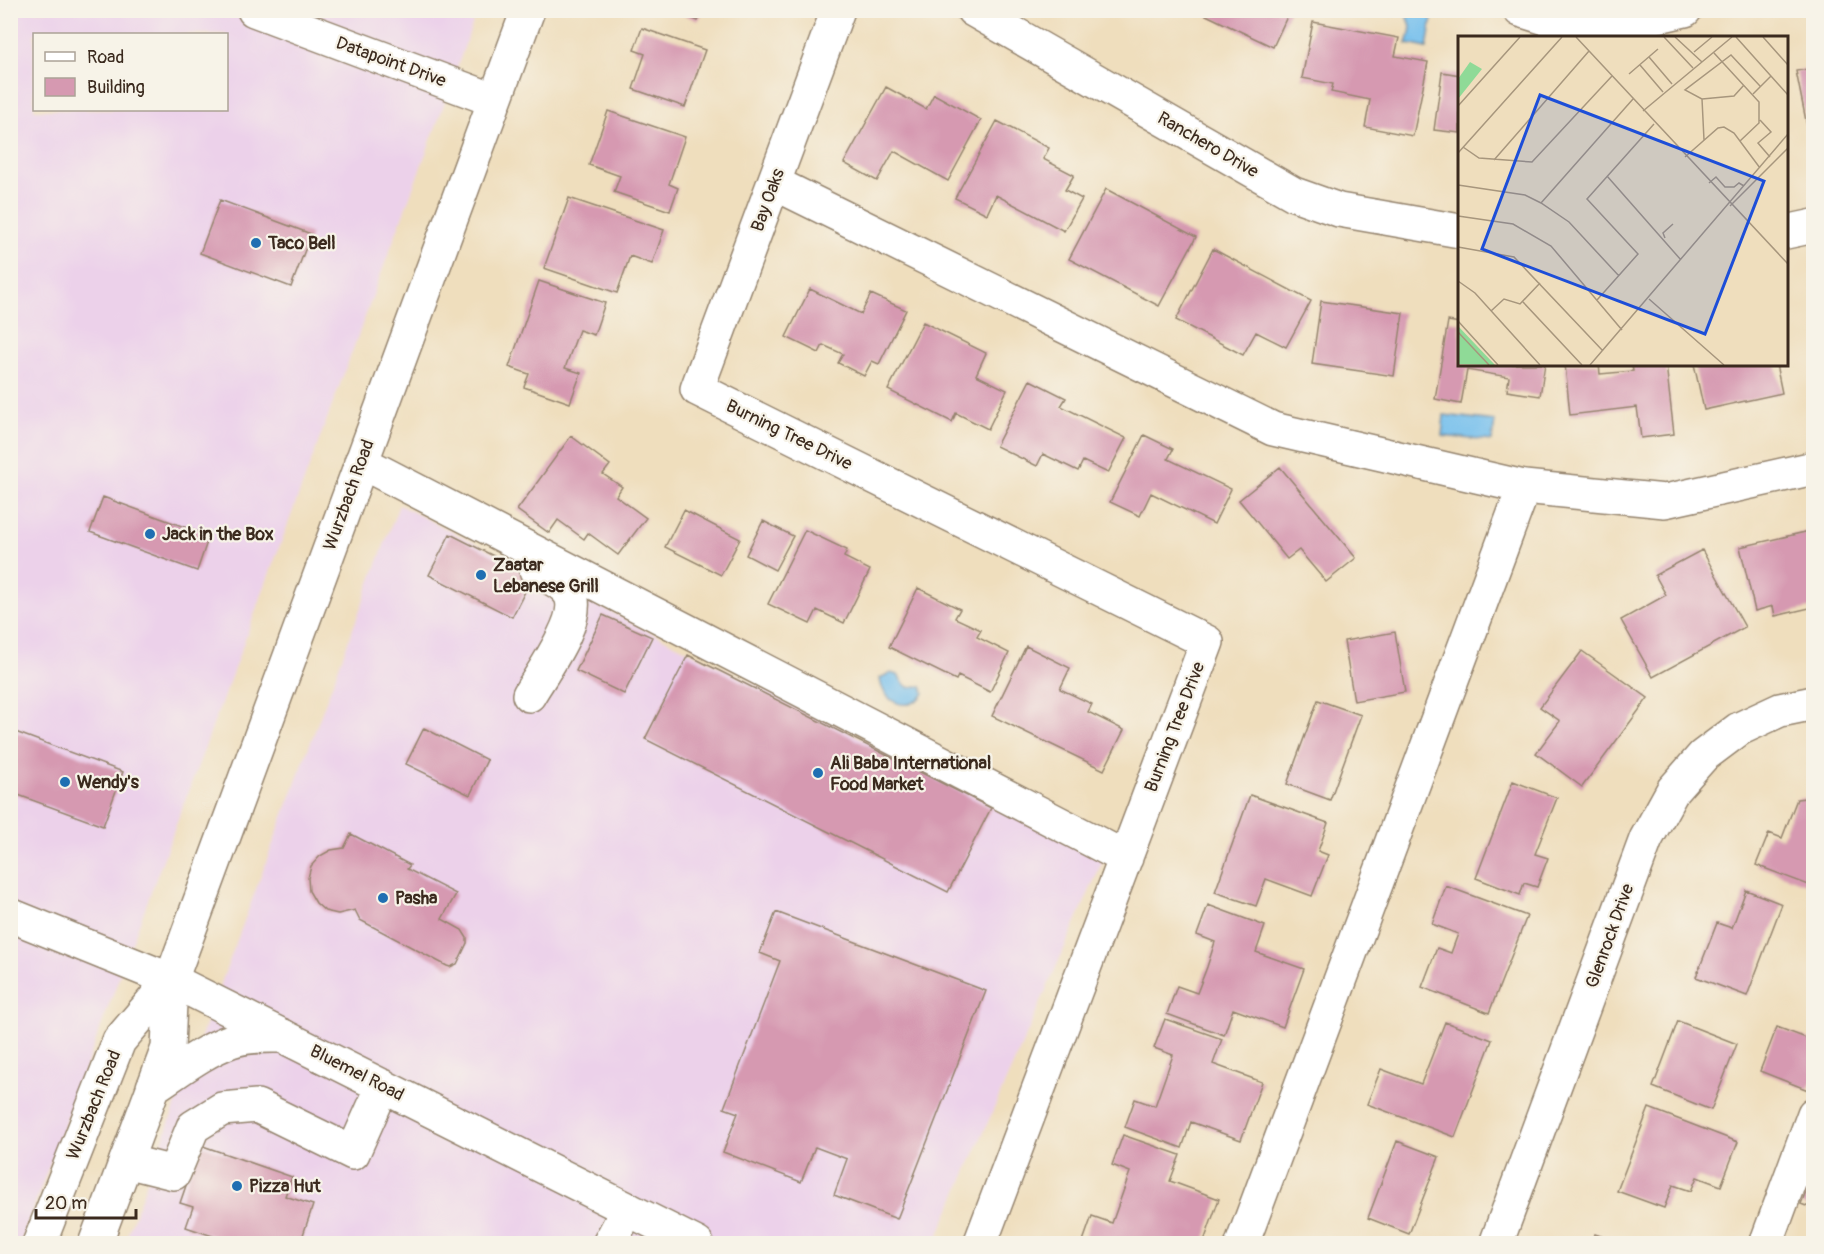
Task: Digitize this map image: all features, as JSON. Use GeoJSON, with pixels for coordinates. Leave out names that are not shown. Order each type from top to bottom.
{"type":"FeatureCollection","features":[{"type":"Feature","properties":{"kind":"street","name":"Datapoint Drive"},"geometry":{"type":"LineString","coordinates":[[254,10],[494,100]]}},
{"type":"Feature","properties":{"kind":"street","name":"Wurzbach Road"},"geometry":{"type":"LineString","coordinates":[[95,1244],[168,1048],[171,980],[528,10]]}},
{"type":"Feature","properties":{"kind":"street","name":"Bay Oaks"},"geometry":{"type":"LineString","coordinates":[[697,389],[838,10]]}},
{"type":"Feature","properties":{"kind":"street","name":"Ranchero Drive"},"geometry":{"type":"LineString","coordinates":[[973,10],[1294,194],[1339,210],[1458,231]]}},
{"type":"Feature","properties":{"kind":"street"},"geometry":{"type":"LineString","coordinates":[[1520,10],[1571,26],[1637,21],[1685,10]]}},
{"type":"Feature","properties":{"kind":"street"},"geometry":{"type":"LineString","coordinates":[[774,183],[1273,429],[1524,487],[1665,501],[1814,468]]}},
{"type":"Feature","properties":{"kind":"street"},"geometry":{"type":"LineString","coordinates":[[1788,232],[1814,226]]}},
{"type":"Feature","properties":{"kind":"street","name":"Burning Tree Drive"},"geometry":{"type":"LineString","coordinates":[[697,389],[1208,642],[980,1244]]}},
{"type":"Feature","properties":{"kind":"street"},"geometry":{"type":"LineString","coordinates":[[361,462],[1126,858]]}},
{"type":"Feature","properties":{"kind":"street"},"geometry":{"type":"LineString","coordinates":[[1242,1244],[1524,487]]}},
{"type":"Feature","properties":{"kind":"street"},"geometry":{"type":"LineString","coordinates":[[455,511],[483,542],[562,584],[571,596],[573,610],[566,632],[529,695]]}},
{"type":"Feature","properties":{"kind":"street","name":"Glenrock Drive"},"geometry":{"type":"LineString","coordinates":[[1496,1244],[1646,839],[1673,790],[1703,756],[1739,729],[1780,710],[1814,703]]}},
{"type":"Feature","properties":{"kind":"street","name":"Bluemel Road"},"geometry":{"type":"LineString","coordinates":[[10,915],[171,980],[697,1244]]}},
{"type":"Feature","properties":{"kind":"street","name":"Wurzbach Road"},"geometry":{"type":"LineString","coordinates":[[39,1244],[119,1041],[171,980]]}},
{"type":"Feature","properties":{"kind":"street"},"geometry":{"type":"LineString","coordinates":[[153,1087],[204,1054],[232,1040],[254,1036],[283,1036]]}},
{"type":"Feature","properties":{"kind":"street"},"geometry":{"type":"LineString","coordinates":[[126,1161],[174,1173],[193,1127],[222,1109],[257,1106],[353,1153],[383,1086]]}},
{"type":"Feature","properties":{"kind":"street"},"geometry":{"type":"LineString","coordinates":[[1766,1244],[1814,1114]]}},
{"type":"Feature","properties":{"kind":"street"},"geometry":{"type":"LineString","coordinates":[[609,1244],[628,1209]]}},
{"type":"Feature","properties":{"kind":"shaded area"},"geometry":{"type":"Polygon","coordinates":[[[10,11],[477,11],[439,118],[20,1244],[10,1243],[10,11]]]}},
{"type":"Feature","properties":{"kind":"shaded area"},"geometry":{"type":"Polygon","coordinates":[[[399,505],[1103,860],[935,1243],[124,1244],[399,505]]]}},
{"type":"Feature","properties":{"kind":"water"},"geometry":{"type":"Polygon","coordinates":[[[1404,11],[1429,11],[1432,18],[1427,48],[1407,44],[1411,27],[1404,11]]]}},
{"type":"Feature","properties":{"kind":"water"},"geometry":{"type":"Polygon","coordinates":[[[1444,415],[1495,421],[1492,441],[1442,436],[1444,415]]]}},
{"type":"Feature","properties":{"kind":"water"},"geometry":{"type":"Polygon","coordinates":[[[890,673],[898,675],[909,688],[922,687],[924,693],[912,703],[898,703],[891,700],[882,687],[880,678],[890,673]]]}},
{"type":"Feature","properties":{"kind":"building"},"geometry":{"type":"Polygon","coordinates":[[[674,10],[703,10],[698,21],[674,10]]]}},
{"type":"Feature","properties":{"kind":"building"},"geometry":{"type":"Polygon","coordinates":[[[1203,10],[1290,10],[1273,47],[1202,13],[1203,10]]]}},
{"type":"Feature","properties":{"kind":"building"},"geometry":{"type":"Polygon","coordinates":[[[1313,22],[1399,38],[1395,56],[1428,62],[1413,136],[1365,127],[1370,100],[1331,92],[1333,84],[1302,78],[1313,22]]]}},
{"type":"Feature","properties":{"kind":"building"},"geometry":{"type":"Polygon","coordinates":[[[642,28],[705,50],[685,107],[633,89],[645,54],[634,50],[642,28]]]}},
{"type":"Feature","properties":{"kind":"building"},"geometry":{"type":"Polygon","coordinates":[[[1814,68],[1814,125],[1807,126],[1796,71],[1814,68]]]}},
{"type":"Feature","properties":{"kind":"building"},"geometry":{"type":"Polygon","coordinates":[[[1442,72],[1458,75],[1458,133],[1434,130],[1442,72]]]}},
{"type":"Feature","properties":{"kind":"building"},"geometry":{"type":"Polygon","coordinates":[[[886,87],[926,109],[934,94],[981,120],[948,181],[894,151],[877,181],[844,163],[886,87]]]}},
{"type":"Feature","properties":{"kind":"building"},"geometry":{"type":"Polygon","coordinates":[[[608,111],[685,137],[669,184],[678,188],[670,211],[614,192],[620,176],[589,165],[608,111]]]}},
{"type":"Feature","properties":{"kind":"building"},"geometry":{"type":"Polygon","coordinates":[[[997,121],[1049,148],[1043,159],[1074,175],[1065,190],[1082,199],[1064,231],[996,195],[987,214],[955,198],[997,121]]]}},
{"type":"Feature","properties":{"kind":"building"},"geometry":{"type":"Polygon","coordinates":[[[1106,189],[1196,237],[1159,306],[1069,259],[1106,189]]]}},
{"type":"Feature","properties":{"kind":"building"},"geometry":{"type":"Polygon","coordinates":[[[569,198],[664,230],[652,264],[630,256],[617,293],[544,268],[569,198]]]}},
{"type":"Feature","properties":{"kind":"building","name":"Taco Bell"},"geometry":{"type":"Polygon","coordinates":[[[220,200],[311,234],[291,287],[200,253],[220,200]]]}},
{"type":"Feature","properties":{"kind":"building"},"geometry":{"type":"Polygon","coordinates":[[[1213,249],[1311,301],[1286,347],[1256,332],[1243,355],[1176,320],[1213,249]]]}},
{"type":"Feature","properties":{"kind":"building"},"geometry":{"type":"Polygon","coordinates":[[[539,281],[605,303],[594,335],[579,330],[565,368],[581,373],[570,403],[524,387],[529,374],[509,367],[539,281]]]}},
{"type":"Feature","properties":{"kind":"building"},"geometry":{"type":"Polygon","coordinates":[[[810,289],[861,314],[871,294],[906,310],[879,364],[872,361],[864,376],[838,363],[843,354],[823,345],[819,353],[786,337],[810,289]]]}},
{"type":"Feature","properties":{"kind":"building"},"geometry":{"type":"Polygon","coordinates":[[[1321,301],[1403,313],[1394,376],[1312,364],[1321,301]]]}},
{"type":"Feature","properties":{"kind":"building"},"geometry":{"type":"Polygon","coordinates":[[[1448,321],[1458,323],[1458,366],[1545,366],[1540,396],[1507,391],[1509,377],[1467,370],[1461,404],[1435,399],[1448,321]]]}},
{"type":"Feature","properties":{"kind":"building"},"geometry":{"type":"Polygon","coordinates":[[[923,322],[986,353],[976,375],[1007,390],[988,429],[956,413],[952,422],[888,390],[923,322]]]}},
{"type":"Feature","properties":{"kind":"building"},"geometry":{"type":"Polygon","coordinates":[[[1565,366],[1599,366],[1600,374],[1633,371],[1632,366],[1666,366],[1674,434],[1641,438],[1637,407],[1570,415],[1565,366]]]}},
{"type":"Feature","properties":{"kind":"building"},"geometry":{"type":"Polygon","coordinates":[[[1694,366],[1776,366],[1782,393],[1704,410],[1694,366]]]}},
{"type":"Feature","properties":{"kind":"building"},"geometry":{"type":"Polygon","coordinates":[[[1030,380],[1066,398],[1061,406],[1126,438],[1108,473],[1083,461],[1078,471],[1043,454],[1037,466],[996,446],[1030,380]]]}},
{"type":"Feature","properties":{"kind":"building"},"geometry":{"type":"Polygon","coordinates":[[[1144,435],[1173,449],[1168,459],[1231,489],[1214,524],[1151,493],[1140,516],[1110,502],[1144,435]]]}},
{"type":"Feature","properties":{"kind":"building"},"geometry":{"type":"Polygon","coordinates":[[[571,436],[610,465],[603,474],[622,487],[616,496],[646,518],[618,555],[588,533],[584,539],[558,520],[549,533],[517,510],[571,436]]]}},
{"type":"Feature","properties":{"kind":"building"},"geometry":{"type":"Polygon","coordinates":[[[1280,467],[1356,558],[1326,582],[1299,550],[1287,559],[1239,500],[1280,467]]]}},
{"type":"Feature","properties":{"kind":"building","name":"Jack in the Box"},"geometry":{"type":"Polygon","coordinates":[[[103,497],[209,536],[197,571],[90,532],[103,497]]]}},
{"type":"Feature","properties":{"kind":"building"},"geometry":{"type":"Polygon","coordinates":[[[684,510],[740,539],[721,575],[665,547],[684,510]]]}},
{"type":"Feature","properties":{"kind":"building"},"geometry":{"type":"Polygon","coordinates":[[[763,521],[793,536],[775,570],[746,555],[763,521]]]}},
{"type":"Feature","properties":{"kind":"building"},"geometry":{"type":"Polygon","coordinates":[[[805,530],[847,550],[844,557],[870,570],[844,623],[817,610],[810,624],[768,604],[805,530]]]}},
{"type":"Feature","properties":{"kind":"building"},"geometry":{"type":"Polygon","coordinates":[[[1814,530],[1814,607],[1775,616],[1773,606],[1755,611],[1740,547],[1814,530]]]}},
{"type":"Feature","properties":{"kind":"building","name":"Zaatar Lebanese Grill"},"geometry":{"type":"Polygon","coordinates":[[[450,534],[533,576],[512,617],[429,575],[450,534]]]}},
{"type":"Feature","properties":{"kind":"building"},"geometry":{"type":"Polygon","coordinates":[[[1702,550],[1745,627],[1653,677],[1621,620],[1666,595],[1655,575],[1702,550]]]}},
{"type":"Feature","properties":{"kind":"building"},"geometry":{"type":"Polygon","coordinates":[[[918,588],[960,609],[955,618],[981,630],[977,637],[1009,653],[990,692],[958,676],[956,680],[889,647],[918,588]]]}},
{"type":"Feature","properties":{"kind":"building"},"geometry":{"type":"Polygon","coordinates":[[[603,615],[652,637],[624,694],[576,671],[603,615]]]}},
{"type":"Feature","properties":{"kind":"building"},"geometry":{"type":"Polygon","coordinates":[[[1395,632],[1405,692],[1354,701],[1344,641],[1395,632]]]}},
{"type":"Feature","properties":{"kind":"building"},"geometry":{"type":"Polygon","coordinates":[[[1026,646],[1070,668],[1060,689],[1092,704],[1088,712],[1124,730],[1104,770],[992,716],[1026,646]]]}},
{"type":"Feature","properties":{"kind":"building"},"geometry":{"type":"Polygon","coordinates":[[[1582,651],[1648,698],[1582,787],[1536,753],[1560,721],[1540,707],[1582,651]]]}},
{"type":"Feature","properties":{"kind":"building","name":"Ali Baba International Food Market"},"geometry":{"type":"Polygon","coordinates":[[[688,655],[991,808],[948,892],[645,739],[688,655]]]}},
{"type":"Feature","properties":{"kind":"building"},"geometry":{"type":"Polygon","coordinates":[[[1318,700],[1361,715],[1330,800],[1287,784],[1318,700]]]}},
{"type":"Feature","properties":{"kind":"building"},"geometry":{"type":"Polygon","coordinates":[[[424,728],[487,760],[470,795],[406,764],[424,728]]]}},
{"type":"Feature","properties":{"kind":"building","name":"Wendy's"},"geometry":{"type":"Polygon","coordinates":[[[10,730],[123,772],[103,826],[10,792],[10,730]]]}},
{"type":"Feature","properties":{"kind":"building"},"geometry":{"type":"Polygon","coordinates":[[[1513,781],[1557,798],[1535,854],[1548,858],[1537,887],[1524,883],[1520,895],[1476,878],[1513,781]]]}},
{"type":"Feature","properties":{"kind":"building"},"geometry":{"type":"Polygon","coordinates":[[[1250,795],[1328,823],[1318,851],[1328,855],[1312,896],[1266,879],[1256,906],[1215,892],[1250,795]]]}},
{"type":"Feature","properties":{"kind":"building"},"geometry":{"type":"Polygon","coordinates":[[[1814,797],[1814,887],[1756,865],[1769,833],[1782,838],[1797,799],[1814,797]]]}},
{"type":"Feature","properties":{"kind":"building","name":"Pasha"},"geometry":{"type":"Polygon","coordinates":[[[351,834],[410,865],[407,869],[456,894],[442,919],[462,930],[467,938],[457,964],[447,966],[360,920],[355,910],[338,914],[325,911],[316,903],[309,891],[308,878],[311,866],[320,856],[331,850],[344,848],[351,834]]]}},
{"type":"Feature","properties":{"kind":"building"},"geometry":{"type":"Polygon","coordinates":[[[1446,886],[1527,916],[1489,1013],[1422,987],[1437,948],[1451,953],[1458,934],[1432,924],[1446,886]]]}},
{"type":"Feature","properties":{"kind":"building"},"geometry":{"type":"Polygon","coordinates":[[[1746,890],[1782,904],[1747,996],[1696,977],[1717,923],[1732,928],[1746,890]]]}},
{"type":"Feature","properties":{"kind":"building"},"geometry":{"type":"Polygon","coordinates":[[[1208,905],[1265,926],[1256,952],[1304,969],[1283,1027],[1233,1009],[1224,1035],[1167,1014],[1177,986],[1197,993],[1207,967],[1215,942],[1197,935],[1208,905]]]}},
{"type":"Feature","properties":{"kind":"building"},"geometry":{"type":"Polygon","coordinates":[[[776,912],[986,991],[897,1219],[834,1195],[847,1159],[815,1147],[801,1182],[723,1152],[738,1113],[724,1108],[780,961],[760,953],[776,912]]]}},
{"type":"Feature","properties":{"kind":"building"},"geometry":{"type":"Polygon","coordinates":[[[1165,1019],[1222,1039],[1213,1064],[1262,1082],[1241,1140],[1191,1122],[1182,1148],[1125,1127],[1135,1099],[1155,1106],[1173,1055],[1154,1048],[1165,1019]]]}},
{"type":"Feature","properties":{"kind":"building"},"geometry":{"type":"Polygon","coordinates":[[[1678,1021],[1737,1044],[1711,1110],[1653,1087],[1678,1021]]]}},
{"type":"Feature","properties":{"kind":"building"},"geometry":{"type":"Polygon","coordinates":[[[1445,1022],[1492,1040],[1455,1137],[1367,1104],[1381,1069],[1421,1084],[1445,1022]]]}},
{"type":"Feature","properties":{"kind":"building"},"geometry":{"type":"Polygon","coordinates":[[[1777,1027],[1814,1041],[1814,1076],[1808,1090],[1760,1071],[1777,1027]]]}},
{"type":"Feature","properties":{"kind":"building"},"geometry":{"type":"Polygon","coordinates":[[[1649,1108],[1738,1142],[1721,1186],[1697,1177],[1691,1191],[1673,1185],[1664,1208],[1617,1191],[1649,1108]]]}},
{"type":"Feature","properties":{"kind":"building"},"geometry":{"type":"Polygon","coordinates":[[[1123,1135],[1180,1155],[1170,1181],[1219,1199],[1203,1244],[1162,1244],[1148,1239],[1146,1244],[1082,1244],[1092,1216],[1112,1223],[1130,1172],[1112,1165],[1123,1135]]]}},
{"type":"Feature","properties":{"kind":"building"},"geometry":{"type":"Polygon","coordinates":[[[1397,1141],[1439,1157],[1409,1234],[1368,1218],[1397,1141]]]}},
{"type":"Feature","properties":{"kind":"building","name":"Pizza Hut"},"geometry":{"type":"Polygon","coordinates":[[[200,1145],[292,1177],[285,1196],[313,1205],[300,1244],[236,1244],[186,1227],[193,1207],[180,1203],[200,1145]]]}},
{"type":"Feature","properties":{"kind":"building"},"geometry":{"type":"Polygon","coordinates":[[[1811,1178],[1814,1179],[1814,1209],[1801,1204],[1811,1178]]]}},
{"type":"Feature","properties":{"kind":"building"},"geometry":{"type":"Polygon","coordinates":[[[1595,1234],[1620,1243],[1620,1244],[1591,1244],[1595,1234]]]}},
{"type":"Feature","properties":{"kind":"place","name":"Taco Bell"},"geometry":{"type":"Point","coordinates":[256,243]}},
{"type":"Feature","properties":{"kind":"place","name":"Jack in the Box"},"geometry":{"type":"Point","coordinates":[150,534]}},
{"type":"Feature","properties":{"kind":"place","name":"Zaatar Lebanese Grill"},"geometry":{"type":"Point","coordinates":[481,575]}},
{"type":"Feature","properties":{"kind":"place","name":"Ali Baba International Food Market"},"geometry":{"type":"Point","coordinates":[818,773]}},
{"type":"Feature","properties":{"kind":"place","name":"Wendy's"},"geometry":{"type":"Point","coordinates":[65,782]}},
{"type":"Feature","properties":{"kind":"place","name":"Pasha"},"geometry":{"type":"Point","coordinates":[383,898]}},
{"type":"Feature","properties":{"kind":"place","name":"Pizza Hut"},"geometry":{"type":"Point","coordinates":[237,1186]}}]}
